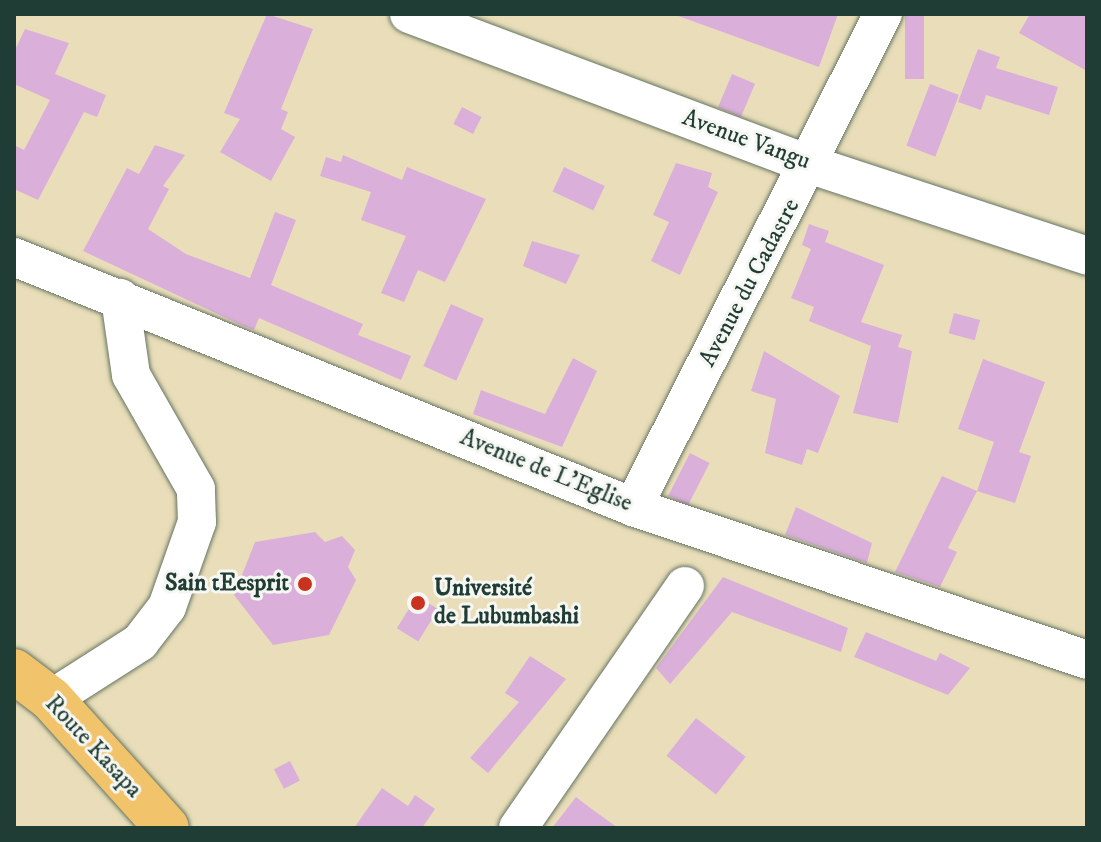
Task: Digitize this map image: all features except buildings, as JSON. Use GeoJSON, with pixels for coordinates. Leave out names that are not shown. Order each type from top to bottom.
{"type":"FeatureCollection","features":[{"type":"Feature","properties":{"kind":"main road","name":"Route Kasapa"},"geometry":{"type":"LineString","coordinates":[[14,671],[51,699],[167,828]]}},
{"type":"Feature","properties":{"kind":"street","name":"Avenue Vangu"},"geometry":{"type":"LineString","coordinates":[[409,14],[811,165],[1087,256]]}},
{"type":"Feature","properties":{"kind":"street","name":"Avenue du Cadastre"},"geometry":{"type":"LineString","coordinates":[[633,507],[811,165],[883,14]]}},
{"type":"Feature","properties":{"kind":"street","name":"Avenue de L'Eglise"},"geometry":{"type":"LineString","coordinates":[[14,257],[633,507],[1087,660]]}},
{"type":"Feature","properties":{"kind":"street"},"geometry":{"type":"LineString","coordinates":[[51,699],[140,642],[167,607],[197,522],[196,489],[131,375],[120,298]]}},
{"type":"Feature","properties":{"kind":"street"},"geometry":{"type":"LineString","coordinates":[[518,828],[685,586]]}},
{"type":"Feature","properties":{"kind":"place","name":"Sain tEesprit"},"geometry":{"type":"Point","coordinates":[305,584]}},
{"type":"Feature","properties":{"kind":"place","name":"Université de Lubumbashi"},"geometry":{"type":"Point","coordinates":[418,603]}}]}
